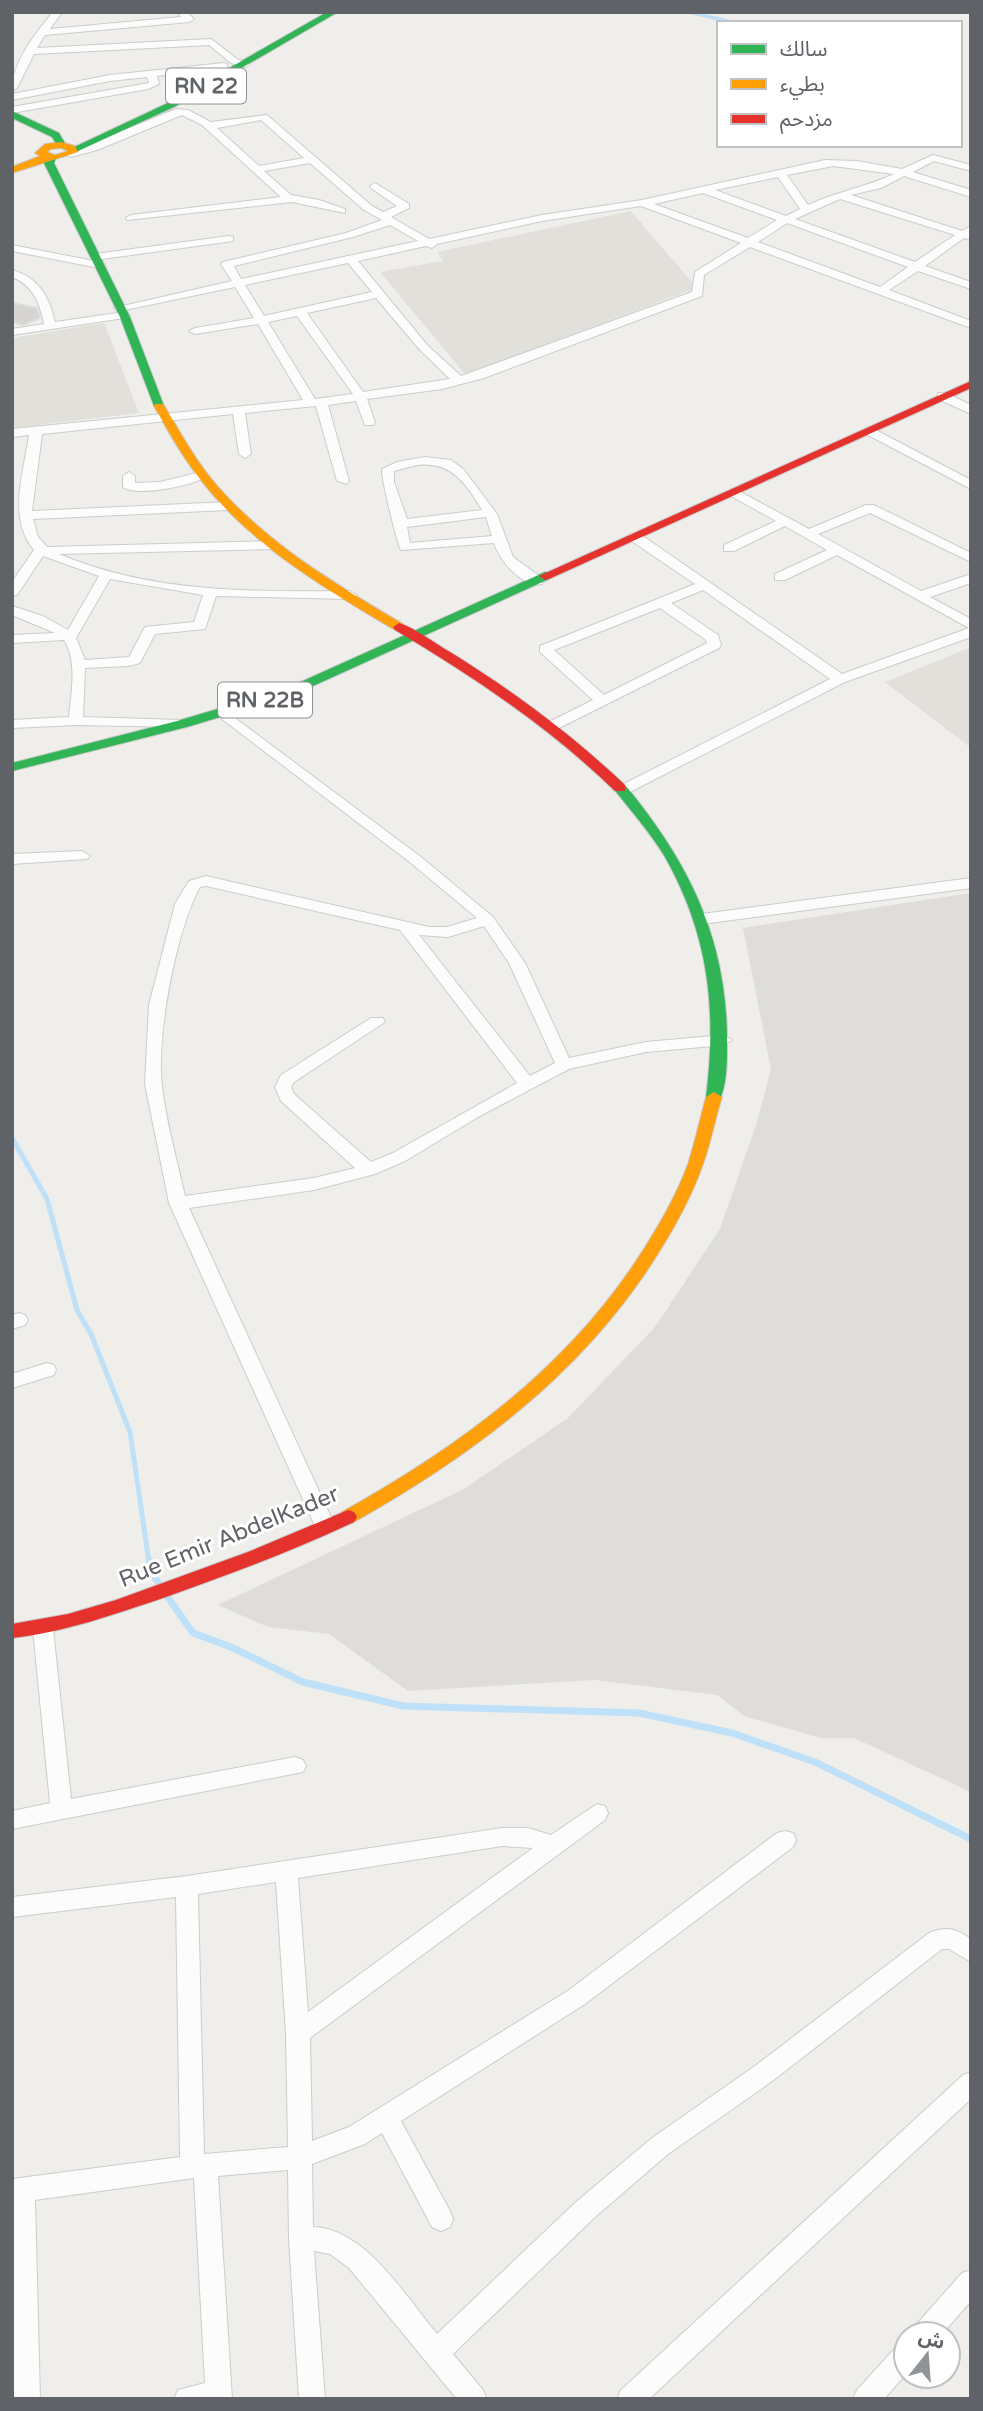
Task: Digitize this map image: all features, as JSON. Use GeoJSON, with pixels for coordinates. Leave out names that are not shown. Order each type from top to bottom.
{"type":"FeatureCollection","features":[{"type":"Feature","properties":{"kind":"main road","name":"RN 22"},"geometry":{"type":"LineString","coordinates":[[12,168],[107,129],[234,64],[312,18],[334,12]]}},
{"type":"Feature","properties":{"kind":"main road"},"geometry":{"type":"LineString","coordinates":[[12,112],[57,150]]}},
{"type":"Feature","properties":{"kind":"main road","name":"Rue Emir AbdelKader"},"geometry":{"type":"LineString","coordinates":[[12,1631],[43,1629],[192,1580],[353,1514],[450,1458],[550,1376],[609,1311],[659,1247],[686,1196],[723,1077],[723,1014],[711,943],[690,888],[655,829],[623,790],[552,726],[417,635],[275,545],[242,520],[201,476],[172,434],[143,371],[122,312],[65,186],[49,163],[57,150]]}},
{"type":"Feature","properties":{"kind":"main road","name":"RN 22B"},"geometry":{"type":"LineString","coordinates":[[12,767],[223,713],[289,692],[735,493],[971,384]]}},
{"type":"Feature","properties":{"kind":"street"},"geometry":{"type":"LineString","coordinates":[[12,88],[31,51],[58,12]]}},
{"type":"Feature","properties":{"kind":"street"},"geometry":{"type":"LineString","coordinates":[[43,32],[189,19],[181,12]]}},
{"type":"Feature","properties":{"kind":"street"},"geometry":{"type":"LineString","coordinates":[[112,70],[118,47],[133,22]]}},
{"type":"Feature","properties":{"kind":"street"},"geometry":{"type":"LineString","coordinates":[[31,51],[212,42],[234,64]]}},
{"type":"Feature","properties":{"kind":"street"},"geometry":{"type":"LineString","coordinates":[[12,97],[112,70],[151,73],[234,64]]}},
{"type":"Feature","properties":{"kind":"street"},"geometry":{"type":"LineString","coordinates":[[12,112],[152,85],[154,80],[151,73]]}},
{"type":"Feature","properties":{"kind":"street"},"geometry":{"type":"LineString","coordinates":[[57,150],[93,148],[178,112],[199,118],[291,199]]}},
{"type":"Feature","properties":{"kind":"street"},"geometry":{"type":"LineString","coordinates":[[208,126],[260,116],[385,220],[434,246]]}},
{"type":"Feature","properties":{"kind":"street"},"geometry":{"type":"LineString","coordinates":[[12,433],[316,403],[459,381],[698,294],[699,274],[804,209],[839,195],[877,186],[933,158],[971,168]]}},
{"type":"Feature","properties":{"kind":"street"},"geometry":{"type":"LineString","coordinates":[[257,169],[313,159]]}},
{"type":"Feature","properties":{"kind":"street"},"geometry":{"type":"LineString","coordinates":[[12,332],[50,327],[355,264],[579,214],[838,163],[902,172],[971,194]]}},
{"type":"Feature","properties":{"kind":"street"},"geometry":{"type":"LineString","coordinates":[[781,173],[804,209]]}},
{"type":"Feature","properties":{"kind":"street"},"geometry":{"type":"LineString","coordinates":[[343,481],[316,403],[227,267],[228,263],[349,235],[385,220],[405,206],[375,186]]}},
{"type":"Feature","properties":{"kind":"street"},"geometry":{"type":"LineString","coordinates":[[704,190],[971,286]]}},
{"type":"Feature","properties":{"kind":"street"},"geometry":{"type":"LineString","coordinates":[[839,195],[968,234]]}},
{"type":"Feature","properties":{"kind":"street"},"geometry":{"type":"LineString","coordinates":[[131,218],[291,199],[315,202],[341,211]]}},
{"type":"Feature","properties":{"kind":"street"},"geometry":{"type":"LineString","coordinates":[[642,202],[971,325]]}},
{"type":"Feature","properties":{"kind":"street"},"geometry":{"type":"LineString","coordinates":[[881,291],[968,234]]}},
{"type":"Feature","properties":{"kind":"street"},"geometry":{"type":"LineString","coordinates":[[12,248],[97,261],[229,239]]}},
{"type":"Feature","properties":{"kind":"street"},"geometry":{"type":"LineString","coordinates":[[355,264],[424,348],[459,381]]}},
{"type":"Feature","properties":{"kind":"street"},"geometry":{"type":"LineString","coordinates":[[12,273],[26,277],[36,286],[48,311],[50,327]]}},
{"type":"Feature","properties":{"kind":"street"},"geometry":{"type":"LineString","coordinates":[[195,331],[262,320],[378,294]]}},
{"type":"Feature","properties":{"kind":"street"},"geometry":{"type":"LineString","coordinates":[[299,310],[360,397],[369,422]]}},
{"type":"Feature","properties":{"kind":"street"},"geometry":{"type":"LineString","coordinates":[[942,397],[971,410]]}},
{"type":"Feature","properties":{"kind":"street"},"geometry":{"type":"LineString","coordinates":[[237,411],[245,454]]}},
{"type":"Feature","properties":{"kind":"street"},"geometry":{"type":"LineString","coordinates":[[870,431],[971,485]]}},
{"type":"Feature","properties":{"kind":"street"},"geometry":{"type":"LineString","coordinates":[[36,432],[26,515],[31,537],[40,551],[106,575],[210,593],[350,595]]}},
{"type":"Feature","properties":{"kind":"street"},"geometry":{"type":"LineString","coordinates":[[501,539],[412,548],[403,545],[401,524],[386,472],[395,466],[415,463],[448,463],[474,489],[490,513],[501,539],[507,559],[537,581]]}},
{"type":"Feature","properties":{"kind":"street"},"geometry":{"type":"LineString","coordinates":[[129,476],[129,487],[160,486],[201,476]]}},
{"type":"Feature","properties":{"kind":"street"},"geometry":{"type":"LineString","coordinates":[[735,493],[971,625]]}},
{"type":"Feature","properties":{"kind":"street"},"geometry":{"type":"LineString","coordinates":[[26,515],[228,506]]}},
{"type":"Feature","properties":{"kind":"street"},"geometry":{"type":"LineString","coordinates":[[808,534],[870,508],[971,558]]}},
{"type":"Feature","properties":{"kind":"street"},"geometry":{"type":"LineString","coordinates":[[401,524],[490,513]]}},
{"type":"Feature","properties":{"kind":"street"},"geometry":{"type":"LineString","coordinates":[[729,548],[786,521]]}},
{"type":"Feature","properties":{"kind":"street"},"geometry":{"type":"LineString","coordinates":[[635,537],[840,679]]}},
{"type":"Feature","properties":{"kind":"street"},"geometry":{"type":"LineString","coordinates":[[40,551],[275,545]]}},
{"type":"Feature","properties":{"kind":"street"},"geometry":{"type":"LineString","coordinates":[[780,577],[837,550]]}},
{"type":"Feature","properties":{"kind":"street"},"geometry":{"type":"LineString","coordinates":[[12,592],[40,551]]}},
{"type":"Feature","properties":{"kind":"street"},"geometry":{"type":"LineString","coordinates":[[71,636],[106,575]]}},
{"type":"Feature","properties":{"kind":"street"},"geometry":{"type":"LineString","coordinates":[[920,596],[971,578]]}},
{"type":"Feature","properties":{"kind":"street"},"geometry":{"type":"LineString","coordinates":[[603,701],[545,649],[705,585]]}},
{"type":"Feature","properties":{"kind":"street"},"geometry":{"type":"LineString","coordinates":[[79,664],[135,660],[150,630],[200,626],[210,593]]}},
{"type":"Feature","properties":{"kind":"street"},"geometry":{"type":"LineString","coordinates":[[552,726],[714,645],[713,638],[661,601]]}},
{"type":"Feature","properties":{"kind":"street"},"geometry":{"type":"LineString","coordinates":[[12,610],[71,636],[79,651],[76,721]]}},
{"type":"Feature","properties":{"kind":"street"},"geometry":{"type":"LineString","coordinates":[[623,790],[840,679],[971,632]]}},
{"type":"Feature","properties":{"kind":"street"},"geometry":{"type":"LineString","coordinates":[[12,639],[71,636]]}},
{"type":"Feature","properties":{"kind":"street"},"geometry":{"type":"LineString","coordinates":[[223,713],[416,860],[488,920],[516,963],[564,1065]]}},
{"type":"Feature","properties":{"kind":"street"},"geometry":{"type":"LineString","coordinates":[[12,724],[76,721],[182,724]]}},
{"type":"Feature","properties":{"kind":"street"},"geometry":{"type":"LineString","coordinates":[[12,859],[82,856]]}},
{"type":"Feature","properties":{"kind":"street"},"geometry":{"type":"LineString","coordinates":[[325,1526],[178,1203],[153,1084],[157,1005],[187,891],[194,884],[221,883],[256,895],[406,928],[448,932],[488,920]]}},
{"type":"Feature","properties":{"kind":"street"},"geometry":{"type":"LineString","coordinates":[[702,919],[971,883]]}},
{"type":"Feature","properties":{"kind":"street"},"geometry":{"type":"LineString","coordinates":[[406,928],[526,1083]]}},
{"type":"Feature","properties":{"kind":"street"},"geometry":{"type":"LineString","coordinates":[[369,1170],[287,1097],[283,1087],[287,1079],[377,1022]]}},
{"type":"Feature","properties":{"kind":"street"},"geometry":{"type":"LineString","coordinates":[[178,1203],[314,1184],[369,1170],[399,1157],[526,1083],[564,1065],[646,1048],[724,1040]]}},
{"type":"Feature","properties":{"kind":"street"},"geometry":{"type":"LineString","coordinates":[[12,1381],[47,1370]]}},
{"type":"Feature","properties":{"kind":"street"},"geometry":{"type":"LineString","coordinates":[[43,1629],[62,1812]]}},
{"type":"Feature","properties":{"kind":"street"},"geometry":{"type":"LineString","coordinates":[[12,1821],[295,1766]]}},
{"type":"Feature","properties":{"kind":"street"},"geometry":{"type":"LineString","coordinates":[[298,2032],[597,1813]]}},
{"type":"Feature","properties":{"kind":"street"},"geometry":{"type":"LineString","coordinates":[[12,1907],[187,1886],[502,1837],[528,1838],[553,1845]]}},
{"type":"Feature","properties":{"kind":"street"},"geometry":{"type":"LineString","coordinates":[[27,2399],[17,2191],[198,2166],[300,2157],[329,2149],[387,2119],[577,1997],[785,1840]]}},
{"type":"Feature","properties":{"kind":"street"},"geometry":{"type":"LineString","coordinates":[[286,1870],[298,2032],[301,2240],[312,2399]]}},
{"type":"Feature","properties":{"kind":"street"},"geometry":{"type":"LineString","coordinates":[[187,1886],[198,2166],[219,2396],[187,2399]]}},
{"type":"Feature","properties":{"kind":"street"},"geometry":{"type":"LineString","coordinates":[[436,2352],[584,2210],[660,2146],[763,2074],[937,1940],[952,1938],[971,1952]]}},
{"type":"Feature","properties":{"kind":"street"},"geometry":{"type":"LineString","coordinates":[[630,2399],[971,2083]]}},
{"type":"Feature","properties":{"kind":"street"},"geometry":{"type":"LineString","coordinates":[[387,2119],[441,2219]]}},
{"type":"Feature","properties":{"kind":"street"},"geometry":{"type":"LineString","coordinates":[[301,2240],[330,2239],[344,2246],[474,2399]]}},
{"type":"Feature","properties":{"kind":"street"},"geometry":{"type":"LineString","coordinates":[[937,2320],[971,2282]]}},
{"type":"Feature","properties":{"kind":"street"},"geometry":{"type":"LineString","coordinates":[[866,2399],[892,2370]]}},
{"type":"Feature","properties":{"kind":"shaded area"},"geometry":{"type":"Polygon","coordinates":[[[631,211],[697,288],[465,374],[380,272],[443,261],[437,252],[631,211]]]}},
{"type":"Feature","properties":{"kind":"shaded area"},"geometry":{"type":"Polygon","coordinates":[[[104,323],[139,413],[12,428],[12,338],[104,323]]]}},
{"type":"Feature","properties":{"kind":"shaded area"},"geometry":{"type":"Polygon","coordinates":[[[971,647],[971,748],[885,682],[971,647]]]}},
{"type":"Feature","properties":{"kind":"shaded area"},"geometry":{"type":"Polygon","coordinates":[[[971,893],[971,1792],[854,1738],[821,1738],[744,1716],[717,1695],[595,1680],[408,1691],[329,1634],[268,1627],[218,1605],[464,1489],[568,1418],[655,1327],[720,1229],[757,1122],[771,1069],[743,928],[971,893]]]}},
{"type":"Feature","properties":{"kind":"building"},"geometry":{"type":"Polygon","coordinates":[[[12,303],[37,308],[40,318],[23,325],[12,322],[12,303]]]}},
{"type":"Feature","properties":{"kind":"waterway"},"geometry":{"type":"LineString","coordinates":[[689,12],[728,21]]}},
{"type":"Feature","properties":{"kind":"waterway"},"geometry":{"type":"LineString","coordinates":[[12,1138],[47,1199],[77,1310],[91,1334],[130,1432],[149,1562]]}},
{"type":"Feature","properties":{"kind":"waterway"},"geometry":{"type":"LineString","coordinates":[[149,1560],[151,1572],[160,1585]]}},
{"type":"Feature","properties":{"kind":"waterway"},"geometry":{"type":"LineString","coordinates":[[167,1596],[193,1633],[231,1647],[303,1682],[403,1706],[639,1713],[732,1733],[815,1762],[971,1839]]}},
{"type":"Feature","properties":{"kind":"traffic: fast"},"geometry":{"type":"LineString","coordinates":[[73,150],[173,104],[334,12]]}},
{"type":"Feature","properties":{"kind":"traffic: fast"},"geometry":{"type":"LineString","coordinates":[[12,114],[56,135],[61,145]]}},
{"type":"Feature","properties":{"kind":"traffic: fast"},"geometry":{"type":"LineString","coordinates":[[51,158],[49,163],[125,317],[159,406]]}},
{"type":"Feature","properties":{"kind":"traffic: fast"},"geometry":{"type":"LineString","coordinates":[[12,767],[182,724],[289,692],[545,576]]}},
{"type":"Feature","properties":{"kind":"traffic: fast"},"geometry":{"type":"LineString","coordinates":[[620,788],[648,821],[671,856],[690,893],[704,932],[714,971],[719,1012],[719,1054],[714,1097]]}},
{"type":"Feature","properties":{"kind":"traffic: slow"},"geometry":{"type":"LineString","coordinates":[[61,145],[72,148],[73,152],[55,158],[40,153],[48,146],[61,145]]}},
{"type":"Feature","properties":{"kind":"traffic: slow"},"geometry":{"type":"LineString","coordinates":[[12,170],[47,157]]}},
{"type":"Feature","properties":{"kind":"traffic: slow"},"geometry":{"type":"LineString","coordinates":[[159,406],[180,444],[205,478],[261,535],[327,583],[399,627]]}},
{"type":"Feature","properties":{"kind":"traffic: slow"},"geometry":{"type":"LineString","coordinates":[[348,1517],[409,1483],[469,1443],[526,1397],[579,1346],[626,1290],[665,1230],[695,1165],[714,1097]]}},
{"type":"Feature","properties":{"kind":"traffic: jam"},"geometry":{"type":"LineString","coordinates":[[545,576],[971,384]]}},
{"type":"Feature","properties":{"kind":"traffic: jam"},"geometry":{"type":"LineString","coordinates":[[399,627],[543,720],[620,788]]}},
{"type":"Feature","properties":{"kind":"traffic: jam"},"geometry":{"type":"LineString","coordinates":[[12,1631],[68,1621],[122,1605],[254,1558],[348,1517]]}}]}
